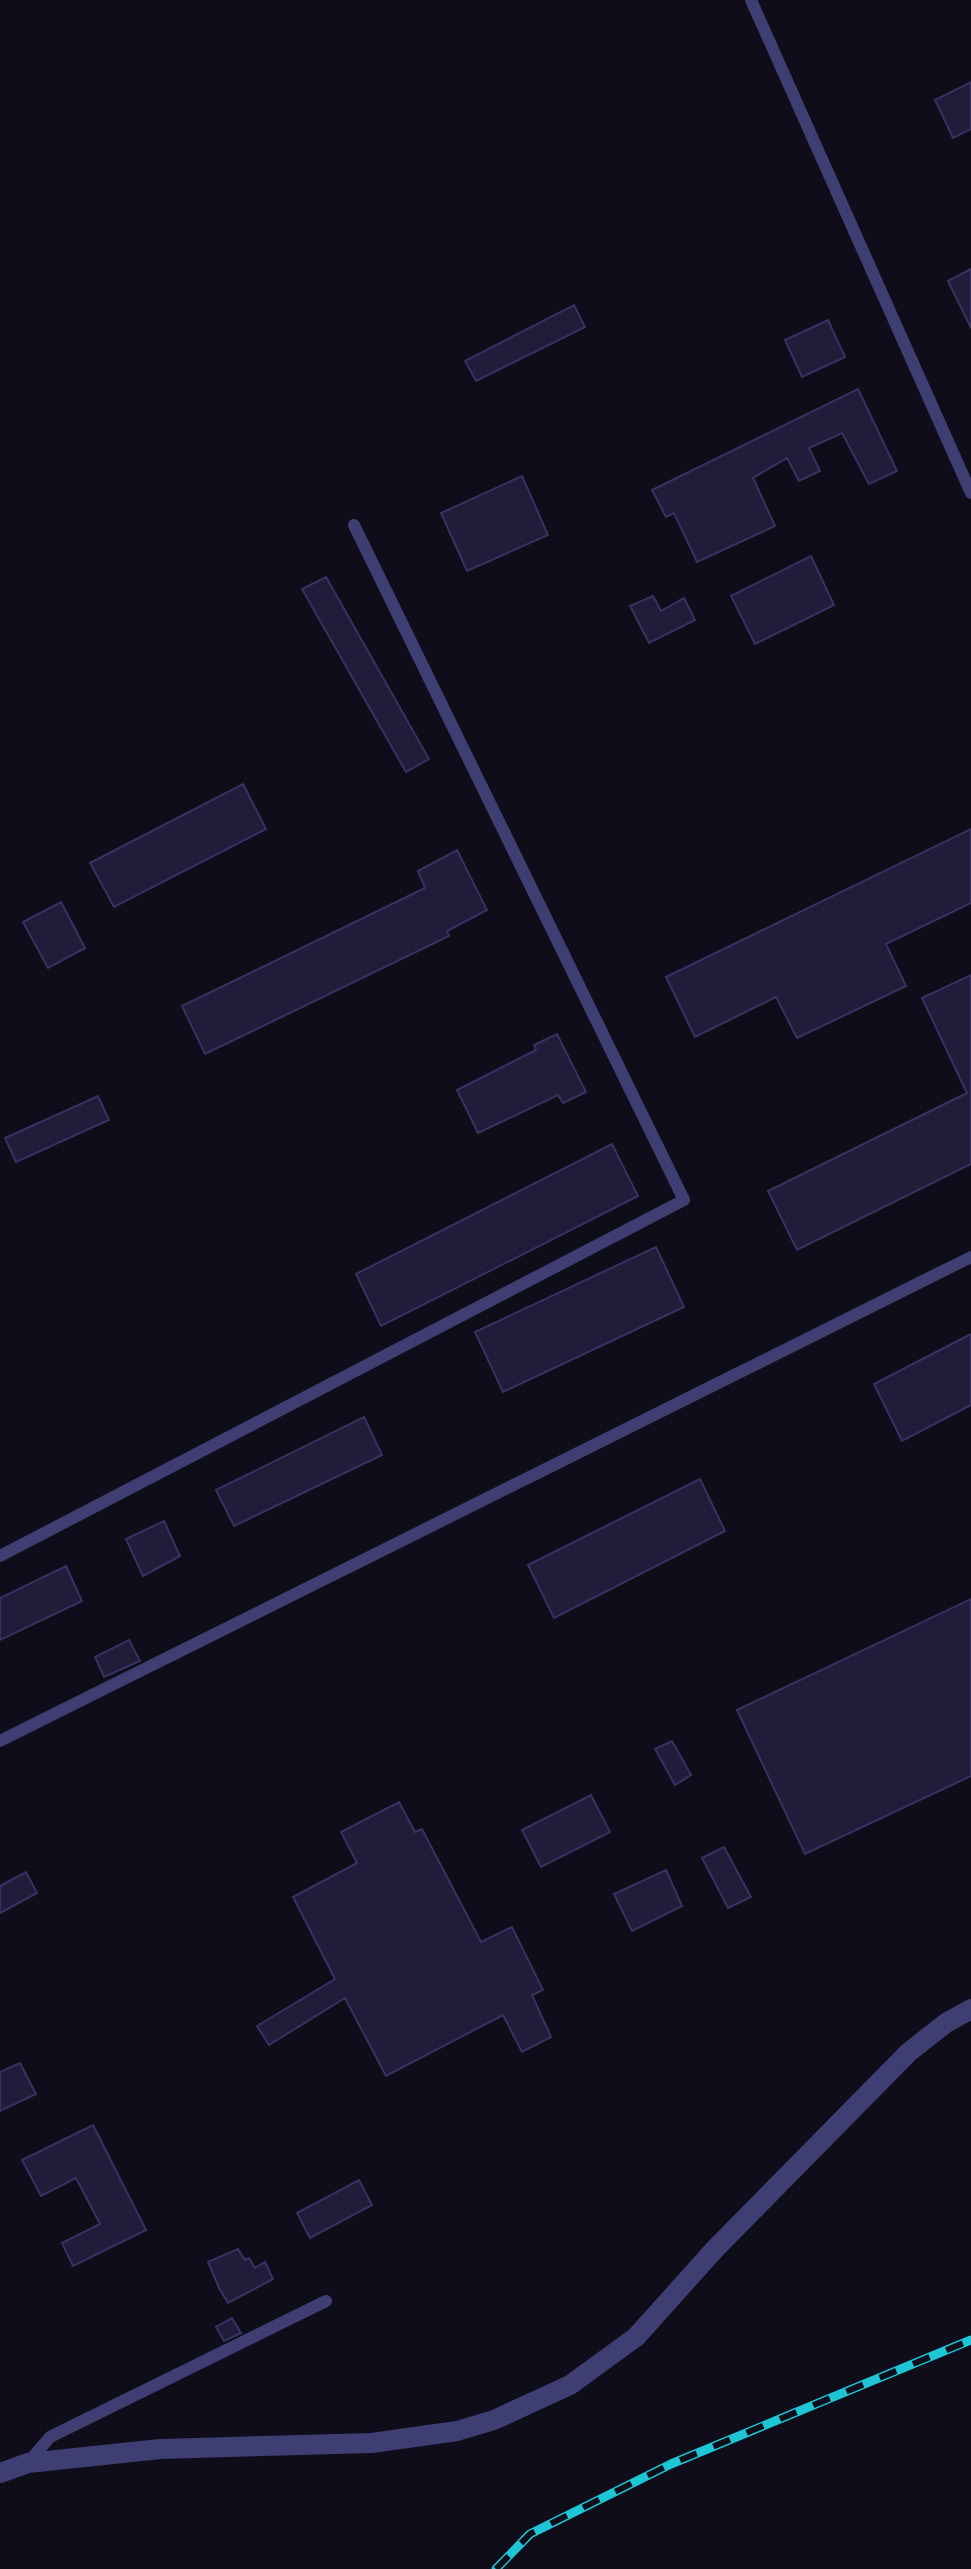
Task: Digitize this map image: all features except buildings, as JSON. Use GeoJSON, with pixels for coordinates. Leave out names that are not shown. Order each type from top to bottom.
{"type":"FeatureCollection","features":[{"type":"Feature","properties":{"kind":"street"},"geometry":{"type":"LineString","coordinates":[[0,2473],[28,2463],[160,2449],[372,2443],[457,2431],[494,2420],[570,2385],[636,2337],[715,2249],[909,2052],[946,2023],[971,2009]]}},
{"type":"Feature","properties":{"kind":"lane"},"geometry":{"type":"LineString","coordinates":[[751,0],[971,493]]}},
{"type":"Feature","properties":{"kind":"lane"},"geometry":{"type":"LineString","coordinates":[[0,1556],[684,1200],[354,525]]}},
{"type":"Feature","properties":{"kind":"lane"},"geometry":{"type":"LineString","coordinates":[[0,1741],[971,1257]]}},
{"type":"Feature","properties":{"kind":"lane"},"geometry":{"type":"LineString","coordinates":[[28,2463],[50,2437],[326,2301]]}},
{"type":"Feature","properties":{"kind":"railway"},"geometry":{"type":"LineString","coordinates":[[496,2569],[530,2534],[671,2464],[971,2340]]}}]}
